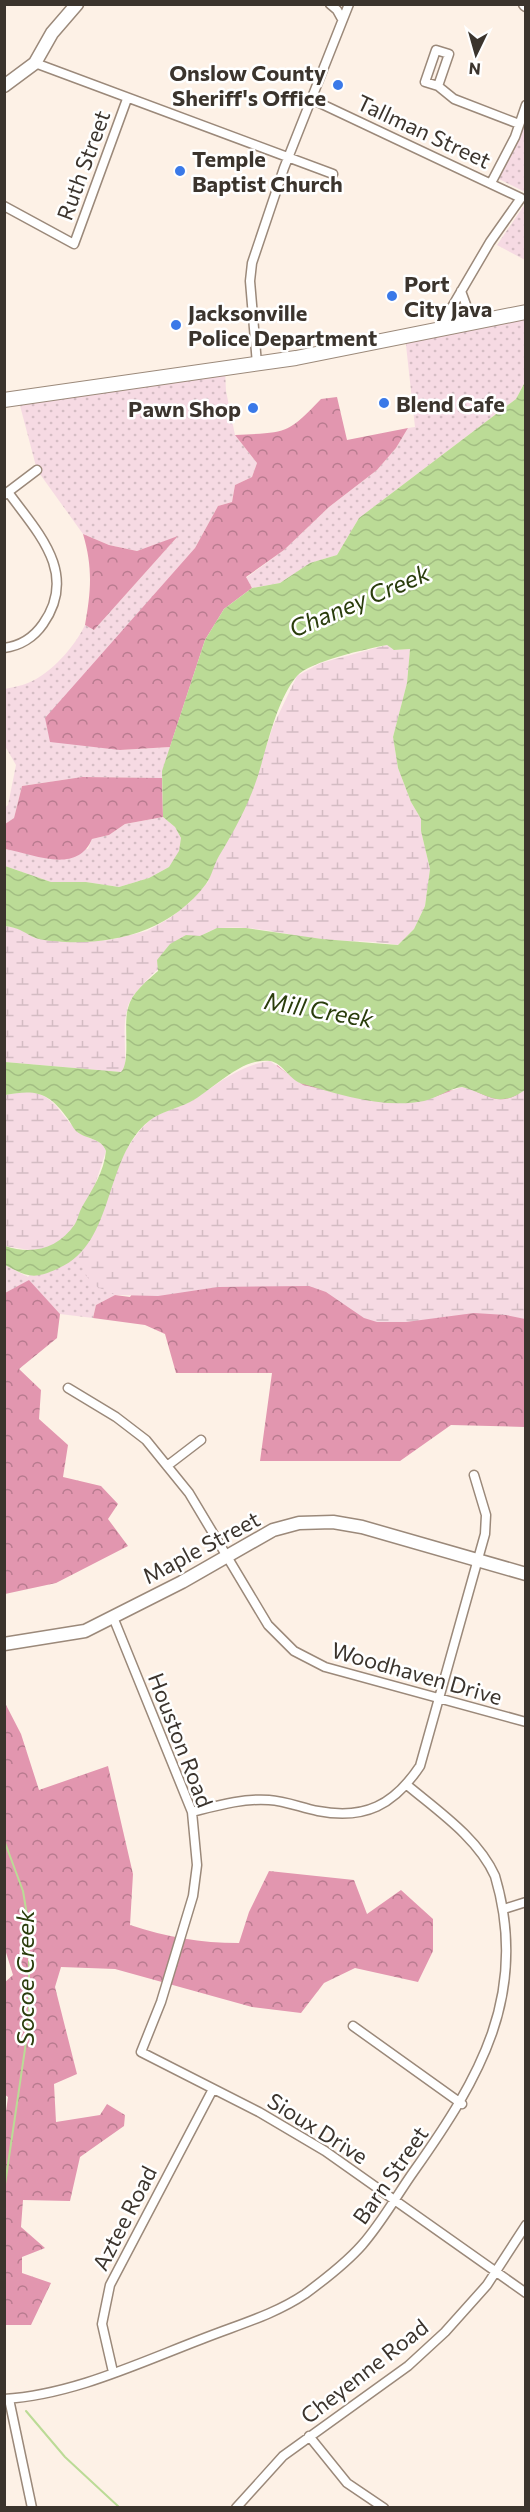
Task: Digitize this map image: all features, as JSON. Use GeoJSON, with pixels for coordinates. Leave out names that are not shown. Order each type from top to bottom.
{"type":"FeatureCollection","features":[{"type":"Feature","properties":{"kind":"main road"},"geometry":{"type":"LineString","coordinates":[[4,400],[257,364],[521,313]]}},
{"type":"Feature","properties":{"kind":"street"},"geometry":{"type":"LineString","coordinates":[[4,86],[35,63],[52,33],[77,4]]}},
{"type":"Feature","properties":{"kind":"street"},"geometry":{"type":"LineString","coordinates":[[330,4],[342,19]]}},
{"type":"Feature","properties":{"kind":"street"},"geometry":{"type":"LineString","coordinates":[[257,364],[250,281],[252,263],[289,156],[349,4]]}},
{"type":"Feature","properties":{"kind":"street"},"geometry":{"type":"LineString","coordinates":[[35,63],[333,174]]}},
{"type":"Feature","properties":{"kind":"street"},"geometry":{"type":"LineString","coordinates":[[438,86],[454,99],[519,124]]}},
{"type":"Feature","properties":{"kind":"street","name":"Ruth Street"},"geometry":{"type":"LineString","coordinates":[[4,206],[74,244],[127,99]]}},
{"type":"Feature","properties":{"kind":"street","name":"Tallman Street"},"geometry":{"type":"LineString","coordinates":[[311,99],[521,198],[490,242],[461,291]]}},
{"type":"Feature","properties":{"kind":"street"},"geometry":{"type":"LineString","coordinates":[[491,183],[519,124],[525,105]]}},
{"type":"Feature","properties":{"kind":"street"},"geometry":{"type":"LineString","coordinates":[[461,291],[469,313],[482,321]]}},
{"type":"Feature","properties":{"kind":"street"},"geometry":{"type":"LineString","coordinates":[[439,329],[461,291]]}},
{"type":"Feature","properties":{"kind":"street"},"geometry":{"type":"LineString","coordinates":[[4,648],[28,640],[40,628],[50,614],[57,581],[49,548],[6,493],[37,470]]}},
{"type":"Feature","properties":{"kind":"street","name":"Woodhaven Drive"},"geometry":{"type":"LineString","coordinates":[[69,1388],[116,1417],[146,1440],[189,1493],[267,1625],[294,1651],[325,1667],[525,1722]]}},
{"type":"Feature","properties":{"kind":"street"},"geometry":{"type":"LineString","coordinates":[[167,1466],[201,1440]]}},
{"type":"Feature","properties":{"kind":"street"},"geometry":{"type":"LineString","coordinates":[[192,1812],[234,1802],[267,1800],[318,1811],[361,1812],[392,1800],[407,1785],[420,1766],[485,1534],[486,1515],[474,1475]]}},
{"type":"Feature","properties":{"kind":"street","name":"Maple Street"},"geometry":{"type":"LineString","coordinates":[[4,1644],[85,1631],[273,1530],[299,1523],[333,1522],[362,1527],[525,1574]]}},
{"type":"Feature","properties":{"kind":"street","name":"Houston Road"},"geometry":{"type":"LineString","coordinates":[[113,1617],[192,1812],[197,1865],[193,1896],[160,2002],[141,2052]]}},
{"type":"Feature","properties":{"kind":"street","name":"Barn Street"},"geometry":{"type":"LineString","coordinates":[[7,2399],[32,2398],[113,2372],[271,2313],[305,2294],[362,2245],[479,2078],[499,2037],[509,2000],[513,1960],[507,1908],[485,1858],[465,1834],[407,1785]]}},
{"type":"Feature","properties":{"kind":"street"},"geometry":{"type":"LineString","coordinates":[[507,1908],[525,1902]]}},
{"type":"Feature","properties":{"kind":"street"},"geometry":{"type":"LineString","coordinates":[[353,2026],[462,2104]]}},
{"type":"Feature","properties":{"kind":"street","name":"Sioux Drive"},"geometry":{"type":"LineString","coordinates":[[141,2052],[259,2112],[324,2151],[525,2293]]}},
{"type":"Feature","properties":{"kind":"street","name":"Aztee Road"},"geometry":{"type":"LineString","coordinates":[[113,2372],[102,2324],[110,2285],[213,2089]]}},
{"type":"Feature","properties":{"kind":"street","name":"Cheyenne Road"},"geometry":{"type":"LineString","coordinates":[[236,2508],[283,2456],[408,2366],[445,2332],[486,2285],[525,2225]]}},
{"type":"Feature","properties":{"kind":"street"},"geometry":{"type":"LineString","coordinates":[[7,2399],[32,2508]]}},
{"type":"Feature","properties":{"kind":"street"},"geometry":{"type":"LineString","coordinates":[[309,2436],[347,2483],[384,2508]]}},
{"type":"Feature","properties":{"kind":"green space"},"geometry":{"type":"Polygon","coordinates":[[[525,119],[525,192],[499,179],[525,119]]]}},
{"type":"Feature","properties":{"kind":"green space"},"geometry":{"type":"Polygon","coordinates":[[[525,204],[525,260],[497,245],[525,204]]]}},
{"type":"Feature","properties":{"kind":"green space"},"geometry":{"type":"Polygon","coordinates":[[[525,312],[525,382],[516,399],[359,518],[337,555],[310,563],[280,583],[252,588],[246,578],[284,550],[329,507],[377,470],[396,448],[408,428],[415,427],[405,336],[525,312]]]}},
{"type":"Feature","properties":{"kind":"green space"},"geometry":{"type":"Polygon","coordinates":[[[225,369],[226,391],[235,435],[257,463],[252,477],[235,485],[232,502],[218,506],[195,548],[120,750],[170,747],[162,778],[82,777],[22,786],[14,818],[5,824],[4,808],[8,805],[16,765],[5,746],[5,689],[37,679],[54,666],[69,650],[85,625],[94,630],[177,537],[137,551],[109,545],[83,534],[37,470],[18,398],[225,369]]]}},
{"type":"Feature","properties":{"kind":"green space"},"geometry":{"type":"Polygon","coordinates":[[[337,397],[347,440],[408,428],[396,448],[377,470],[329,507],[284,550],[246,577],[252,588],[224,609],[205,640],[170,747],[120,750],[50,742],[45,718],[195,548],[218,506],[232,502],[235,485],[252,477],[257,463],[235,435],[284,430],[300,420],[321,399],[337,397]]]}},
{"type":"Feature","properties":{"kind":"green space"},"geometry":{"type":"Polygon","coordinates":[[[83,534],[109,545],[137,551],[178,536],[94,630],[85,625],[90,580],[83,534]]]}},
{"type":"Feature","properties":{"kind":"green space"},"geometry":{"type":"Polygon","coordinates":[[[387,645],[394,650],[410,649],[407,683],[393,737],[398,768],[411,802],[421,819],[421,831],[430,869],[425,906],[414,929],[398,945],[320,939],[232,927],[210,931],[168,960],[133,997],[126,1013],[125,1066],[121,1072],[5,1062],[5,926],[26,930],[34,938],[81,942],[110,940],[147,931],[170,918],[189,903],[208,882],[214,864],[254,784],[273,726],[297,676],[321,663],[387,645]]]}},
{"type":"Feature","properties":{"kind":"green space"},"geometry":{"type":"Polygon","coordinates":[[[82,777],[162,778],[163,817],[125,824],[109,835],[92,839],[85,850],[65,859],[41,858],[5,849],[5,824],[14,818],[22,786],[82,777]]]}},
{"type":"Feature","properties":{"kind":"green space"},"geometry":{"type":"Polygon","coordinates":[[[163,817],[175,827],[181,838],[180,851],[169,867],[149,878],[119,887],[86,882],[51,882],[5,866],[4,849],[23,852],[88,849],[92,839],[109,835],[125,824],[163,817]]]}},
{"type":"Feature","properties":{"kind":"green space"},"geometry":{"type":"Polygon","coordinates":[[[270,1061],[303,1085],[374,1101],[434,1097],[462,1087],[493,1098],[507,1099],[525,1090],[525,1319],[474,1313],[406,1322],[377,1322],[364,1318],[326,1292],[309,1286],[218,1287],[158,1296],[115,1295],[91,1284],[78,1259],[85,1248],[119,1164],[137,1134],[153,1118],[188,1103],[229,1076],[248,1067],[270,1061]]]}},
{"type":"Feature","properties":{"kind":"green space"},"geometry":{"type":"Polygon","coordinates":[[[277,1065],[298,1083],[520,1094],[525,1090],[525,1427],[451,1425],[400,1461],[260,1461],[272,1373],[176,1373],[165,1334],[145,1325],[93,1318],[96,1305],[115,1295],[130,1297],[277,1065]]]}},
{"type":"Feature","properties":{"kind":"green space"},"geometry":{"type":"Polygon","coordinates":[[[29,1091],[52,1102],[72,1126],[83,1135],[98,1141],[106,1151],[91,1197],[67,1235],[53,1246],[29,1250],[5,1246],[5,1095],[29,1091]]]}},
{"type":"Feature","properties":{"kind":"green space"},"geometry":{"type":"Polygon","coordinates":[[[129,1145],[149,1278],[96,1305],[93,1318],[60,1314],[29,1281],[5,1293],[5,1265],[28,1277],[118,1168],[129,1145]]]}},
{"type":"Feature","properties":{"kind":"green space"},"geometry":{"type":"Polygon","coordinates":[[[29,1280],[60,1314],[57,1338],[19,1369],[41,1390],[39,1419],[68,1445],[63,1477],[101,1486],[118,1504],[108,1519],[128,1546],[56,1583],[5,1594],[5,1293],[29,1280]]]}},
{"type":"Feature","properties":{"kind":"green space"},"geometry":{"type":"Polygon","coordinates":[[[5,1703],[21,1734],[39,1790],[108,1766],[133,1874],[130,1925],[184,1938],[239,1943],[249,1912],[269,1871],[354,1880],[367,1914],[401,1890],[433,1919],[433,1951],[418,1982],[355,1968],[324,1983],[301,2013],[252,2007],[115,1969],[61,1967],[55,1987],[77,2074],[54,2084],[56,2122],[100,2115],[107,2104],[125,2115],[124,2126],[80,2157],[70,2201],[23,2200],[21,2227],[45,2248],[22,2257],[22,2273],[51,2283],[31,2325],[5,2325],[4,2126],[8,2097],[4,2094],[4,1983],[13,1975],[4,1946],[5,1703]]]}},
{"type":"Feature","properties":{"kind":"water"},"geometry":{"type":"Polygon","coordinates":[[[525,382],[525,1090],[516,1096],[500,1099],[462,1087],[424,1101],[378,1102],[303,1084],[275,1062],[259,1061],[248,1064],[199,1097],[149,1121],[134,1137],[115,1177],[91,1240],[77,1256],[59,1268],[31,1276],[5,1265],[5,1246],[25,1250],[44,1248],[61,1239],[68,1232],[75,1224],[97,1180],[106,1151],[101,1143],[76,1131],[61,1110],[48,1098],[25,1092],[5,1095],[5,1062],[121,1072],[126,1060],[127,1015],[130,1002],[140,988],[158,971],[157,960],[170,944],[186,935],[200,936],[217,928],[246,928],[322,939],[398,945],[414,929],[425,906],[430,869],[421,831],[421,819],[411,802],[398,768],[393,737],[407,683],[410,649],[394,650],[387,645],[366,649],[314,665],[297,676],[279,708],[248,803],[217,859],[208,881],[192,899],[161,923],[143,931],[105,940],[65,942],[36,938],[5,926],[5,866],[51,882],[86,882],[119,887],[149,878],[169,867],[179,851],[181,838],[175,827],[163,817],[162,771],[205,640],[224,609],[252,588],[280,583],[310,563],[337,555],[359,518],[516,399],[525,382]]]}},
{"type":"Feature","properties":{"kind":"waterway","name":"Socoe Creek"},"geometry":{"type":"LineString","coordinates":[[4,1840],[23,1891],[29,1927],[29,2022],[4,2191]]}},
{"type":"Feature","properties":{"kind":"waterway","name":"Socoe Creek"},"geometry":{"type":"LineString","coordinates":[[26,2411],[65,2457],[120,2508]]}},
{"type":"Feature","properties":{"kind":"place","name":"Onslow County Sheriff's Office"},"geometry":{"type":"Point","coordinates":[338,85]}},
{"type":"Feature","properties":{"kind":"place","name":"Temple Baptist Church"},"geometry":{"type":"Point","coordinates":[180,171]}},
{"type":"Feature","properties":{"kind":"place","name":"Port City Java"},"geometry":{"type":"Point","coordinates":[392,296]}},
{"type":"Feature","properties":{"kind":"place","name":"Jacksonville Police Department"},"geometry":{"type":"Point","coordinates":[176,325]}},
{"type":"Feature","properties":{"kind":"place","name":"Blend Cafe"},"geometry":{"type":"Point","coordinates":[384,403]}},
{"type":"Feature","properties":{"kind":"place","name":"Pawn Shop"},"geometry":{"type":"Point","coordinates":[253,408]}},
{"type":"Feature","properties":{"kind":"water label","name":"Chaney Creek"},"geometry":{"type":"Point","coordinates":[359,600]}},
{"type":"Feature","properties":{"kind":"water label","name":"Mill Creek"},"geometry":{"type":"Point","coordinates":[319,1009]}}]}
